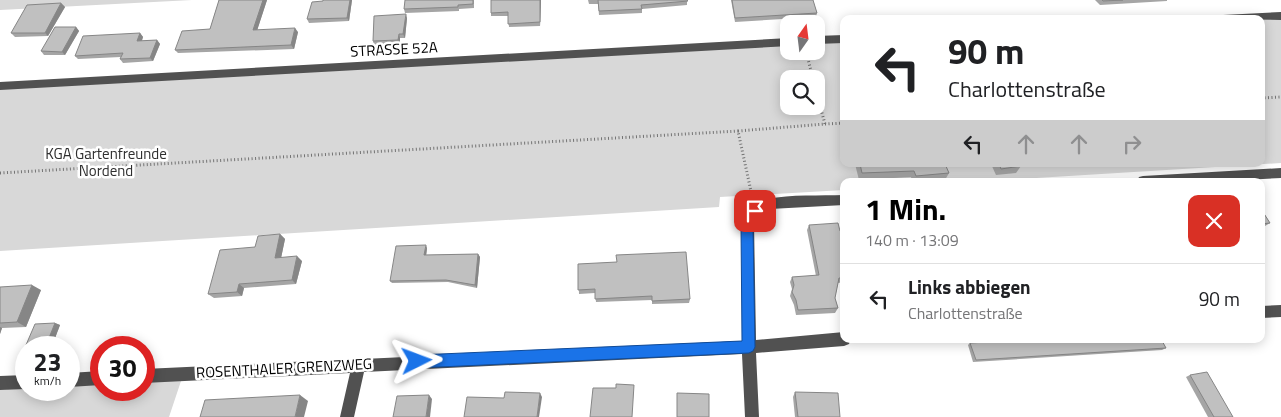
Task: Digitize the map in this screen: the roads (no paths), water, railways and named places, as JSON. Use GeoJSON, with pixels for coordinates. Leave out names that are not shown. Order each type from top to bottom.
{"type":"FeatureCollection","features":[{"type":"Feature","properties":{"kind":"street"},"geometry":{"type":"LineString","coordinates":[[1265,17],[1281,16]]}},
{"type":"Feature","properties":{"kind":"street"},"geometry":{"type":"LineString","coordinates":[[825,40],[840,39]]}},
{"type":"Feature","properties":{"kind":"street","name":"STRASSE 52A"},"geometry":{"type":"LineString","coordinates":[[0,86],[780,43]]}},
{"type":"Feature","properties":{"kind":"street"},"geometry":{"type":"LineString","coordinates":[[1195,178],[1281,173]]}},
{"type":"Feature","properties":{"kind":"street"},"geometry":{"type":"LineString","coordinates":[[752,417],[747,226],[755,211],[768,204],[840,200]]}},
{"type":"Feature","properties":{"kind":"street"},"geometry":{"type":"LineString","coordinates":[[1265,312],[1281,311]]}},
{"type":"Feature","properties":{"kind":"street","name":"ROSENTHALER GRENZWEG"},"geometry":{"type":"LineString","coordinates":[[155,375],[359,364],[749,347],[840,339]]}},
{"type":"Feature","properties":{"kind":"street"},"geometry":{"type":"LineString","coordinates":[[347,417],[359,364]]}},
{"type":"Feature","properties":{"kind":"street"},"geometry":{"type":"LineString","coordinates":[[0,383],[15,382]]}},
{"type":"Feature","properties":{"kind":"park label","name":"KGA Gartenfreunde Nordend"},"geometry":{"type":"Point","coordinates":[106,162]}}]}
